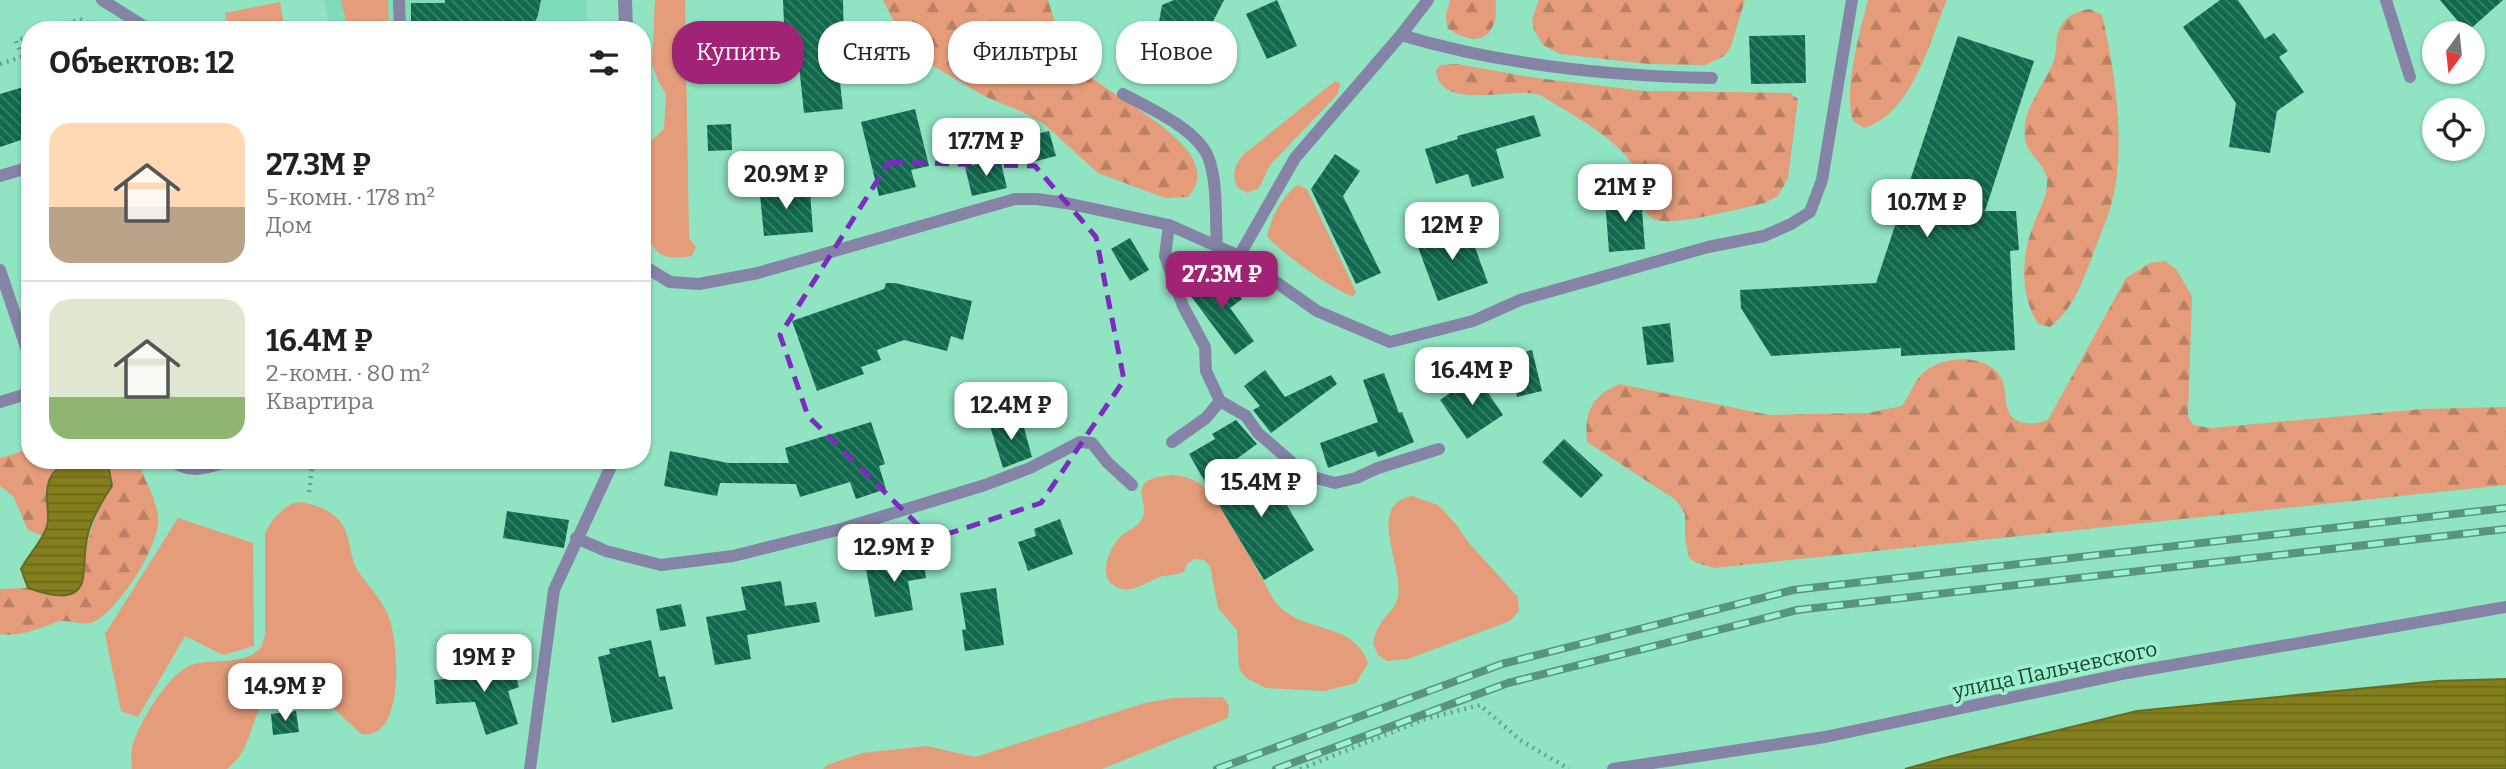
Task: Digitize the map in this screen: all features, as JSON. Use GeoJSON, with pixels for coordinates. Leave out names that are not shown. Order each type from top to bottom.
{"type":"FeatureCollection","features":[{"type":"Feature","properties":{"kind":"street"},"geometry":{"type":"LineString","coordinates":[[625,0],[626,21]]}},
{"type":"Feature","properties":{"kind":"lane"},"geometry":{"type":"LineString","coordinates":[[102,0],[136,21]]}},
{"type":"Feature","properties":{"kind":"lane"},"geometry":{"type":"LineString","coordinates":[[399,0],[400,21]]}},
{"type":"Feature","properties":{"kind":"lane"},"geometry":{"type":"LineString","coordinates":[[1239,256],[1295,158],[1428,0]]}},
{"type":"Feature","properties":{"kind":"lane"},"geometry":{"type":"LineString","coordinates":[[651,270],[670,282],[699,284],[758,273],[1015,199],[1037,199],[1169,225],[1239,256],[1317,311],[1390,342],[1473,321],[1520,300],[1708,247],[1764,236],[1810,212],[1822,180],[1852,0]]}},
{"type":"Feature","properties":{"kind":"lane"},"geometry":{"type":"LineString","coordinates":[[2386,0],[2410,77]]}},
{"type":"Feature","properties":{"kind":"lane"},"geometry":{"type":"LineString","coordinates":[[1401,35],[1537,65],[1648,77],[1712,78]]}},
{"type":"Feature","properties":{"kind":"lane"},"geometry":{"type":"LineString","coordinates":[[1123,94],[1173,122],[1195,139],[1209,157],[1217,246]]}},
{"type":"Feature","properties":{"kind":"lane"},"geometry":{"type":"LineString","coordinates":[[0,176],[21,170]]}},
{"type":"Feature","properties":{"kind":"lane"},"geometry":{"type":"LineString","coordinates":[[1169,225],[1165,257],[1183,306],[1205,347],[1206,370],[1220,401],[1246,416],[1258,433],[1309,477],[1335,482],[1356,478],[1378,468],[1439,449]]}},
{"type":"Feature","properties":{"kind":"lane"},"geometry":{"type":"LineString","coordinates":[[0,270],[21,332]]}},
{"type":"Feature","properties":{"kind":"lane"},"geometry":{"type":"LineString","coordinates":[[0,402],[21,396]]}},
{"type":"Feature","properties":{"kind":"lane"},"geometry":{"type":"LineString","coordinates":[[1172,442],[1206,418],[1220,401]]}},
{"type":"Feature","properties":{"kind":"lane"},"geometry":{"type":"LineString","coordinates":[[576,538],[606,551],[661,565],[733,556],[841,528],[985,485],[1030,468],[1080,442],[1092,443],[1107,462],[1132,485]]}},
{"type":"Feature","properties":{"kind":"lane"},"geometry":{"type":"LineString","coordinates":[[530,769],[551,602],[576,538],[610,469]]}},
{"type":"Feature","properties":{"kind":"lane","name":"улица Пальчевского"},"geometry":{"type":"LineString","coordinates":[[1613,769],[1825,737],[2127,673],[2506,607]]}},
{"type":"Feature","properties":{"kind":"path"},"geometry":{"type":"LineString","coordinates":[[21,39],[16,41],[21,54]]}},
{"type":"Feature","properties":{"kind":"path"},"geometry":{"type":"LineString","coordinates":[[0,64],[21,57]]}},
{"type":"Feature","properties":{"kind":"path"},"geometry":{"type":"LineString","coordinates":[[309,492],[312,469]]}},
{"type":"Feature","properties":{"kind":"path"},"geometry":{"type":"LineString","coordinates":[[1300,769],[1425,719],[1480,705],[1520,740],[1569,769]]}},
{"type":"Feature","properties":{"kind":"highlighted area"},"geometry":{"type":"Polygon","coordinates":[[[889,162],[1035,166],[1096,237],[1124,380],[1041,503],[932,539],[808,416],[780,335],[889,162]]]}},
{"type":"Feature","properties":{"kind":"shaded area"},"geometry":{"type":"Polygon","coordinates":[[[324,0],[586,0],[587,21],[328,21],[324,0]]]}},
{"type":"Feature","properties":{"kind":"shaded area"},"geometry":{"type":"Polygon","coordinates":[[[109,469],[112,486],[90,528],[80,586],[68,595],[43,593],[28,588],[21,569],[47,526],[48,483],[56,470],[109,469]]]}},
{"type":"Feature","properties":{"kind":"shaded area"},"geometry":{"type":"Polygon","coordinates":[[[2506,679],[2506,769],[1905,769],[2137,711],[2437,681],[2506,679]]]}},
{"type":"Feature","properties":{"kind":"green space"},"geometry":{"type":"Polygon","coordinates":[[[341,0],[388,0],[389,21],[346,21],[341,0]]]}},
{"type":"Feature","properties":{"kind":"green space"},"geometry":{"type":"Polygon","coordinates":[[[655,0],[685,0],[685,21],[672,21],[672,84],[686,84],[689,238],[696,247],[692,256],[663,255],[651,242],[651,141],[664,129],[666,94],[652,64],[655,0]]]}},
{"type":"Feature","properties":{"kind":"green space"},"geometry":{"type":"Polygon","coordinates":[[[883,0],[1048,0],[1054,21],[948,21],[948,75],[934,66],[934,21],[894,21],[883,0]]]}},
{"type":"Feature","properties":{"kind":"green space"},"geometry":{"type":"Polygon","coordinates":[[[1450,0],[1496,0],[1495,18],[1490,31],[1474,39],[1447,28],[1446,15],[1450,0]]]}},
{"type":"Feature","properties":{"kind":"green space"},"geometry":{"type":"Polygon","coordinates":[[[1539,0],[1745,0],[1731,46],[1724,56],[1705,65],[1649,64],[1560,54],[1543,45],[1534,30],[1532,19],[1539,0]]]}},
{"type":"Feature","properties":{"kind":"green space"},"geometry":{"type":"Polygon","coordinates":[[[1868,0],[1947,0],[1926,55],[1907,92],[1881,120],[1864,128],[1853,121],[1850,94],[1854,61],[1868,0]]]}},
{"type":"Feature","properties":{"kind":"green space"},"geometry":{"type":"Polygon","coordinates":[[[280,2],[283,21],[226,21],[225,13],[280,2]]]}},
{"type":"Feature","properties":{"kind":"green space"},"geometry":{"type":"Polygon","coordinates":[[[2089,9],[2102,15],[2115,85],[2119,136],[2116,184],[2107,219],[2079,288],[2065,313],[2050,327],[2038,324],[2025,287],[2027,247],[2047,186],[2046,174],[2026,145],[2026,117],[2054,60],[2060,28],[2077,12],[2089,9]]]}},
{"type":"Feature","properties":{"kind":"green space"},"geometry":{"type":"Polygon","coordinates":[[[1457,64],[1536,78],[1644,91],[1790,93],[1798,99],[1788,178],[1778,196],[1765,203],[1691,219],[1654,219],[1645,210],[1637,171],[1620,149],[1609,140],[1538,94],[1477,95],[1450,91],[1440,83],[1436,71],[1440,65],[1457,64]]]}},
{"type":"Feature","properties":{"kind":"green space"},"geometry":{"type":"Polygon","coordinates":[[[1335,81],[1339,82],[1340,86],[1337,95],[1270,165],[1259,188],[1247,193],[1237,187],[1235,170],[1243,155],[1335,81]]]}},
{"type":"Feature","properties":{"kind":"green space"},"geometry":{"type":"Polygon","coordinates":[[[964,84],[1101,84],[1162,126],[1181,143],[1194,161],[1197,179],[1188,197],[1165,198],[1098,173],[1043,123],[964,84]]]}},
{"type":"Feature","properties":{"kind":"green space"},"geometry":{"type":"Polygon","coordinates":[[[1297,185],[1307,189],[1356,292],[1353,296],[1334,288],[1308,270],[1267,236],[1278,208],[1297,185]]]}},
{"type":"Feature","properties":{"kind":"green space"},"geometry":{"type":"Polygon","coordinates":[[[2165,261],[2176,269],[2192,296],[2188,416],[2193,425],[2211,428],[2423,409],[2506,407],[2506,485],[1714,568],[1689,558],[1685,538],[1685,514],[1676,500],[1587,442],[1587,422],[1592,406],[1603,393],[1620,384],[1769,415],[1868,413],[1902,406],[1922,374],[1940,363],[1963,359],[1984,363],[2000,376],[2007,408],[2016,420],[2029,423],[2048,420],[2126,278],[2150,263],[2165,261]]]}},
{"type":"Feature","properties":{"kind":"green space"},"geometry":{"type":"Polygon","coordinates":[[[21,452],[21,469],[68,469],[47,492],[48,519],[43,536],[28,530],[13,496],[0,486],[0,458],[21,452]]]}},
{"type":"Feature","properties":{"kind":"green space"},"geometry":{"type":"Polygon","coordinates":[[[109,469],[141,469],[158,515],[158,527],[146,558],[126,591],[103,616],[93,622],[84,624],[62,621],[22,633],[0,634],[0,589],[28,588],[51,596],[83,580],[85,554],[91,531],[112,486],[109,469]]]}},
{"type":"Feature","properties":{"kind":"green space"},"geometry":{"type":"Polygon","coordinates":[[[1171,475],[1194,480],[1205,488],[1281,608],[1304,622],[1342,635],[1362,650],[1368,663],[1356,683],[1324,691],[1266,688],[1246,678],[1239,669],[1237,630],[1218,608],[1210,566],[1204,560],[1194,559],[1186,565],[1184,572],[1163,576],[1131,589],[1118,588],[1112,584],[1106,573],[1110,552],[1117,540],[1142,519],[1142,491],[1145,483],[1171,475]]]}},
{"type":"Feature","properties":{"kind":"green space"},"geometry":{"type":"Polygon","coordinates":[[[1412,496],[1438,505],[1455,523],[1469,543],[1518,597],[1519,611],[1510,621],[1408,659],[1387,661],[1378,655],[1373,644],[1380,624],[1398,597],[1388,523],[1391,511],[1398,501],[1412,496]]]}},
{"type":"Feature","properties":{"kind":"green space"},"geometry":{"type":"Polygon","coordinates":[[[302,502],[323,509],[340,522],[347,535],[356,567],[388,615],[395,645],[396,687],[386,722],[376,732],[361,734],[313,689],[294,684],[280,685],[270,692],[262,703],[246,744],[239,757],[227,769],[132,769],[132,748],[141,725],[156,699],[175,676],[195,664],[238,659],[261,648],[265,635],[265,533],[274,518],[284,509],[291,504],[302,502]]]}},
{"type":"Feature","properties":{"kind":"green space"},"geometry":{"type":"Polygon","coordinates":[[[178,518],[253,543],[254,646],[223,655],[185,636],[138,717],[121,711],[105,634],[178,518]]]}},
{"type":"Feature","properties":{"kind":"green space"},"geometry":{"type":"Polygon","coordinates":[[[1223,697],[1229,706],[1228,718],[1102,769],[823,769],[827,765],[862,753],[927,746],[975,757],[1145,703],[1173,698],[1223,697]]]}},
{"type":"Feature","properties":{"kind":"building"},"geometry":{"type":"Polygon","coordinates":[[[445,0],[541,0],[536,21],[411,21],[411,3],[445,3],[445,0]]]}},
{"type":"Feature","properties":{"kind":"building"},"geometry":{"type":"Polygon","coordinates":[[[783,0],[843,0],[843,21],[818,21],[818,84],[840,84],[843,109],[804,113],[801,84],[804,84],[804,21],[784,21],[783,0]]]}},
{"type":"Feature","properties":{"kind":"building"},"geometry":{"type":"Polygon","coordinates":[[[1174,0],[1224,0],[1213,21],[1159,21],[1162,5],[1174,0]]]}},
{"type":"Feature","properties":{"kind":"building"},"geometry":{"type":"Polygon","coordinates":[[[1277,0],[1297,46],[1267,59],[1246,14],[1277,0]]]}},
{"type":"Feature","properties":{"kind":"building"},"geometry":{"type":"Polygon","coordinates":[[[2220,0],[2238,0],[2265,39],[2274,33],[2288,51],[2279,57],[2304,92],[2277,111],[2270,153],[2229,147],[2236,103],[2183,27],[2220,0]]]}},
{"type":"Feature","properties":{"kind":"building"},"geometry":{"type":"Polygon","coordinates":[[[2440,0],[2503,0],[2479,21],[2458,21],[2440,0]]]}},
{"type":"Feature","properties":{"kind":"building"},"geometry":{"type":"Polygon","coordinates":[[[1805,35],[1806,83],[1751,84],[1749,36],[1805,35]]]}},
{"type":"Feature","properties":{"kind":"building"},"geometry":{"type":"Polygon","coordinates":[[[1958,36],[2034,61],[1985,211],[2016,211],[2019,250],[2010,251],[2015,350],[1901,356],[1901,348],[1771,356],[1741,308],[1740,290],[1876,283],[1958,36]]]}},
{"type":"Feature","properties":{"kind":"building"},"geometry":{"type":"Polygon","coordinates":[[[21,88],[21,140],[0,147],[0,94],[21,88]]]}},
{"type":"Feature","properties":{"kind":"building"},"geometry":{"type":"Polygon","coordinates":[[[915,109],[929,166],[911,170],[916,187],[879,196],[861,122],[915,109]]]}},
{"type":"Feature","properties":{"kind":"building"},"geometry":{"type":"Polygon","coordinates":[[[1534,115],[1541,136],[1496,149],[1504,178],[1472,187],[1468,174],[1436,184],[1425,149],[1458,139],[1457,136],[1534,115]]]}},
{"type":"Feature","properties":{"kind":"building"},"geometry":{"type":"Polygon","coordinates":[[[731,124],[732,150],[708,151],[707,125],[731,124]]]}},
{"type":"Feature","properties":{"kind":"building"},"geometry":{"type":"Polygon","coordinates":[[[1049,131],[1056,156],[1025,164],[1028,136],[1049,131]]]}},
{"type":"Feature","properties":{"kind":"building"},"geometry":{"type":"Polygon","coordinates":[[[1335,154],[1360,171],[1343,196],[1381,273],[1356,284],[1311,189],[1335,154]]]}},
{"type":"Feature","properties":{"kind":"building"},"geometry":{"type":"Polygon","coordinates":[[[1000,159],[1007,188],[972,196],[965,167],[1000,159]]]}},
{"type":"Feature","properties":{"kind":"building"},"geometry":{"type":"Polygon","coordinates":[[[795,181],[796,192],[810,191],[813,232],[764,236],[760,195],[773,194],[772,183],[795,181]]]}},
{"type":"Feature","properties":{"kind":"building"},"geometry":{"type":"Polygon","coordinates":[[[1641,196],[1645,249],[1609,252],[1605,199],[1641,196]]]}},
{"type":"Feature","properties":{"kind":"building"},"geometry":{"type":"Polygon","coordinates":[[[1466,223],[1488,283],[1438,301],[1415,239],[1466,223]]]}},
{"type":"Feature","properties":{"kind":"building"},"geometry":{"type":"Polygon","coordinates":[[[1130,238],[1149,270],[1130,281],[1111,249],[1130,238]]]}},
{"type":"Feature","properties":{"kind":"building"},"geometry":{"type":"Polygon","coordinates":[[[1222,273],[1242,299],[1230,308],[1254,341],[1235,355],[1187,291],[1206,277],[1210,282],[1222,273]]]}},
{"type":"Feature","properties":{"kind":"building"},"geometry":{"type":"Polygon","coordinates":[[[886,283],[972,301],[963,340],[951,336],[947,351],[904,340],[877,350],[881,360],[861,367],[864,374],[817,391],[792,321],[884,289],[886,283]]]}},
{"type":"Feature","properties":{"kind":"building"},"geometry":{"type":"Polygon","coordinates":[[[1670,323],[1674,362],[1647,365],[1642,327],[1670,323]]]}},
{"type":"Feature","properties":{"kind":"building"},"geometry":{"type":"Polygon","coordinates":[[[1532,350],[1542,391],[1517,397],[1507,356],[1532,350]]]}},
{"type":"Feature","properties":{"kind":"building"},"geometry":{"type":"Polygon","coordinates":[[[1265,370],[1285,397],[1331,375],[1337,384],[1271,433],[1253,410],[1260,406],[1244,386],[1265,370]]]}},
{"type":"Feature","properties":{"kind":"building"},"geometry":{"type":"Polygon","coordinates":[[[1384,373],[1399,413],[1402,412],[1414,442],[1378,457],[1375,451],[1328,468],[1320,443],[1378,422],[1363,380],[1384,373]]]}},
{"type":"Feature","properties":{"kind":"building"},"geometry":{"type":"Polygon","coordinates":[[[1476,375],[1503,415],[1467,439],[1440,400],[1476,375]]]}},
{"type":"Feature","properties":{"kind":"building"},"geometry":{"type":"Polygon","coordinates":[[[1021,417],[1032,457],[1003,468],[990,426],[1021,417]]]}},
{"type":"Feature","properties":{"kind":"building"},"geometry":{"type":"Polygon","coordinates":[[[1236,420],[1257,444],[1205,482],[1189,454],[1215,439],[1212,434],[1236,420]]]}},
{"type":"Feature","properties":{"kind":"building"},"geometry":{"type":"Polygon","coordinates":[[[871,422],[885,464],[879,466],[886,489],[856,499],[850,482],[800,497],[796,484],[720,483],[717,496],[664,486],[670,451],[728,463],[789,463],[785,448],[871,422]]]}},
{"type":"Feature","properties":{"kind":"building"},"geometry":{"type":"Polygon","coordinates":[[[1564,439],[1603,475],[1581,498],[1542,462],[1564,439]]]}},
{"type":"Feature","properties":{"kind":"building"},"geometry":{"type":"Polygon","coordinates":[[[1261,463],[1314,550],[1264,580],[1205,482],[1261,463]]]}},
{"type":"Feature","properties":{"kind":"building"},"geometry":{"type":"Polygon","coordinates":[[[507,511],[569,520],[564,548],[503,538],[507,511]]]}},
{"type":"Feature","properties":{"kind":"building"},"geometry":{"type":"Polygon","coordinates":[[[1060,519],[1073,554],[1028,571],[1018,542],[1036,536],[1034,529],[1060,519]]]}},
{"type":"Feature","properties":{"kind":"building"},"geometry":{"type":"Polygon","coordinates":[[[922,554],[926,578],[908,581],[913,610],[875,617],[865,564],[922,554]]]}},
{"type":"Feature","properties":{"kind":"building"},"geometry":{"type":"Polygon","coordinates":[[[781,581],[785,606],[816,602],[820,622],[747,635],[751,659],[715,665],[706,617],[746,610],[741,587],[781,581]]]}},
{"type":"Feature","properties":{"kind":"building"},"geometry":{"type":"Polygon","coordinates":[[[996,588],[1004,645],[965,651],[962,630],[966,629],[960,593],[996,588]]]}},
{"type":"Feature","properties":{"kind":"building"},"geometry":{"type":"Polygon","coordinates":[[[681,604],[686,626],[660,631],[656,609],[681,604]]]}},
{"type":"Feature","properties":{"kind":"building"},"geometry":{"type":"Polygon","coordinates":[[[651,640],[659,677],[665,676],[673,709],[612,723],[598,657],[610,654],[609,649],[651,640]]]}},
{"type":"Feature","properties":{"kind":"building"},"geometry":{"type":"Polygon","coordinates":[[[510,659],[519,687],[508,691],[518,724],[486,735],[475,702],[436,704],[434,680],[447,679],[510,659]]]}},
{"type":"Feature","properties":{"kind":"building"},"geometry":{"type":"Polygon","coordinates":[[[296,711],[299,732],[273,735],[271,714],[296,711]]]}},
{"type":"Feature","properties":{"kind":"railway"},"geometry":{"type":"LineString","coordinates":[[1217,769],[1502,664],[1793,590],[2506,508]]}},
{"type":"Feature","properties":{"kind":"railway"},"geometry":{"type":"LineString","coordinates":[[1276,769],[1508,683],[1797,610],[2506,529]]}}]}
